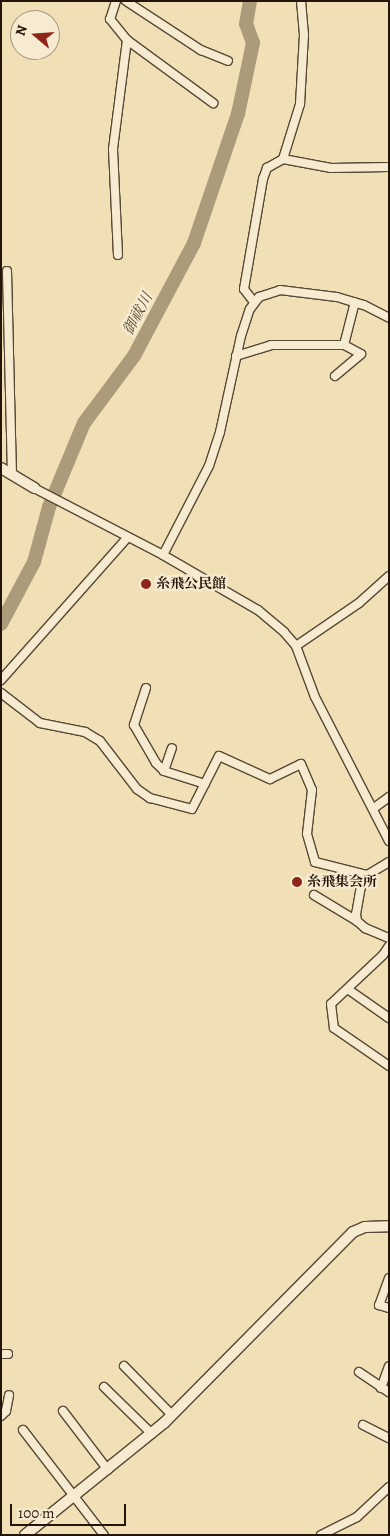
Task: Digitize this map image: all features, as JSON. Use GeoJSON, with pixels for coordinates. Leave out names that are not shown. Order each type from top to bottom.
{"type":"FeatureCollection","features":[{"type":"Feature","properties":{"kind":"street"},"geometry":{"type":"LineString","coordinates":[[116,1],[110,19],[127,40],[213,103]]}},
{"type":"Feature","properties":{"kind":"street"},"geometry":{"type":"LineString","coordinates":[[126,1],[201,50],[228,62]]}},
{"type":"Feature","properties":{"kind":"street"},"geometry":{"type":"LineString","coordinates":[[283,159],[300,104],[304,35],[301,1]]}},
{"type":"Feature","properties":{"kind":"street"},"geometry":{"type":"LineString","coordinates":[[118,255],[113,150],[127,40]]}},
{"type":"Feature","properties":{"kind":"street"},"geometry":{"type":"LineString","coordinates":[[254,302],[244,289],[263,179],[267,168],[283,159],[331,168],[389,167]]}},
{"type":"Feature","properties":{"kind":"street"},"geometry":{"type":"LineString","coordinates":[[7,271],[12,475]]}},
{"type":"Feature","properties":{"kind":"street"},"geometry":{"type":"LineString","coordinates":[[163,555],[209,466],[220,432],[236,356],[254,302],[263,294],[280,290],[355,302],[389,318]]}},
{"type":"Feature","properties":{"kind":"street"},"geometry":{"type":"LineString","coordinates":[[344,345],[355,302]]}},
{"type":"Feature","properties":{"kind":"street"},"geometry":{"type":"LineString","coordinates":[[236,356],[271,345],[344,345],[361,354],[335,376]]}},
{"type":"Feature","properties":{"kind":"street"},"geometry":{"type":"LineString","coordinates":[[1,468],[65,506],[163,555],[258,610],[296,646],[315,697],[374,808],[388,840]]}},
{"type":"Feature","properties":{"kind":"street"},"geometry":{"type":"LineString","coordinates":[[1,680],[128,537]]}},
{"type":"Feature","properties":{"kind":"street"},"geometry":{"type":"LineString","coordinates":[[296,646],[359,603],[389,576]]}},
{"type":"Feature","properties":{"kind":"street"},"geometry":{"type":"LineString","coordinates":[[146,688],[134,724],[156,763],[164,771],[205,784]]}},
{"type":"Feature","properties":{"kind":"street"},"geometry":{"type":"LineString","coordinates":[[1,693],[40,723],[85,732],[100,741],[137,789],[150,798],[192,809],[219,756],[270,779],[301,764],[312,790],[307,834],[316,862],[367,876]]}},
{"type":"Feature","properties":{"kind":"street"},"geometry":{"type":"LineString","coordinates":[[164,771],[172,748]]}},
{"type":"Feature","properties":{"kind":"street"},"geometry":{"type":"LineString","coordinates":[[374,808],[389,797]]}},
{"type":"Feature","properties":{"kind":"street"},"geometry":{"type":"LineString","coordinates":[[357,921],[361,886],[367,876],[389,862]]}},
{"type":"Feature","properties":{"kind":"street"},"geometry":{"type":"LineString","coordinates":[[314,895],[389,938]]}},
{"type":"Feature","properties":{"kind":"street"},"geometry":{"type":"LineString","coordinates":[[389,946],[386,957],[331,1004],[334,1028],[389,1066]]}},
{"type":"Feature","properties":{"kind":"street"},"geometry":{"type":"LineString","coordinates":[[349,990],[389,1018]]}},
{"type":"Feature","properties":{"kind":"street"},"geometry":{"type":"LineString","coordinates":[[25,1535],[152,1434],[348,1236],[365,1227],[389,1226]]}},
{"type":"Feature","properties":{"kind":"street"},"geometry":{"type":"LineString","coordinates":[[389,1278],[379,1305],[389,1308]]}},
{"type":"Feature","properties":{"kind":"street"},"geometry":{"type":"LineString","coordinates":[[124,1366],[172,1415]]}},
{"type":"Feature","properties":{"kind":"street"},"geometry":{"type":"LineString","coordinates":[[359,1372],[385,1390],[389,1366]]}},
{"type":"Feature","properties":{"kind":"street"},"geometry":{"type":"LineString","coordinates":[[104,1386],[152,1434]]}},
{"type":"Feature","properties":{"kind":"street"},"geometry":{"type":"LineString","coordinates":[[1,1416],[6,1411],[9,1395]]}},
{"type":"Feature","properties":{"kind":"street"},"geometry":{"type":"LineString","coordinates":[[63,1410],[108,1470]]}},
{"type":"Feature","properties":{"kind":"street"},"geometry":{"type":"LineString","coordinates":[[363,1425],[389,1438]]}},
{"type":"Feature","properties":{"kind":"street"},"geometry":{"type":"LineString","coordinates":[[23,1430],[104,1535]]}},
{"type":"Feature","properties":{"kind":"street"},"geometry":{"type":"LineString","coordinates":[[320,1535],[357,1517],[389,1488]]}},
{"type":"Feature","properties":{"kind":"waterway","name":"御祓川"},"geometry":{"type":"LineString","coordinates":[[1,624],[34,562],[49,507],[84,423],[134,356],[194,243],[238,114],[253,43],[246,24],[250,1]]}},
{"type":"Feature","properties":{"kind":"place","name":"糸飛公民館"},"geometry":{"type":"Point","coordinates":[146,584]}},
{"type":"Feature","properties":{"kind":"place","name":"糸飛集会所"},"geometry":{"type":"Point","coordinates":[297,882]}}]}
